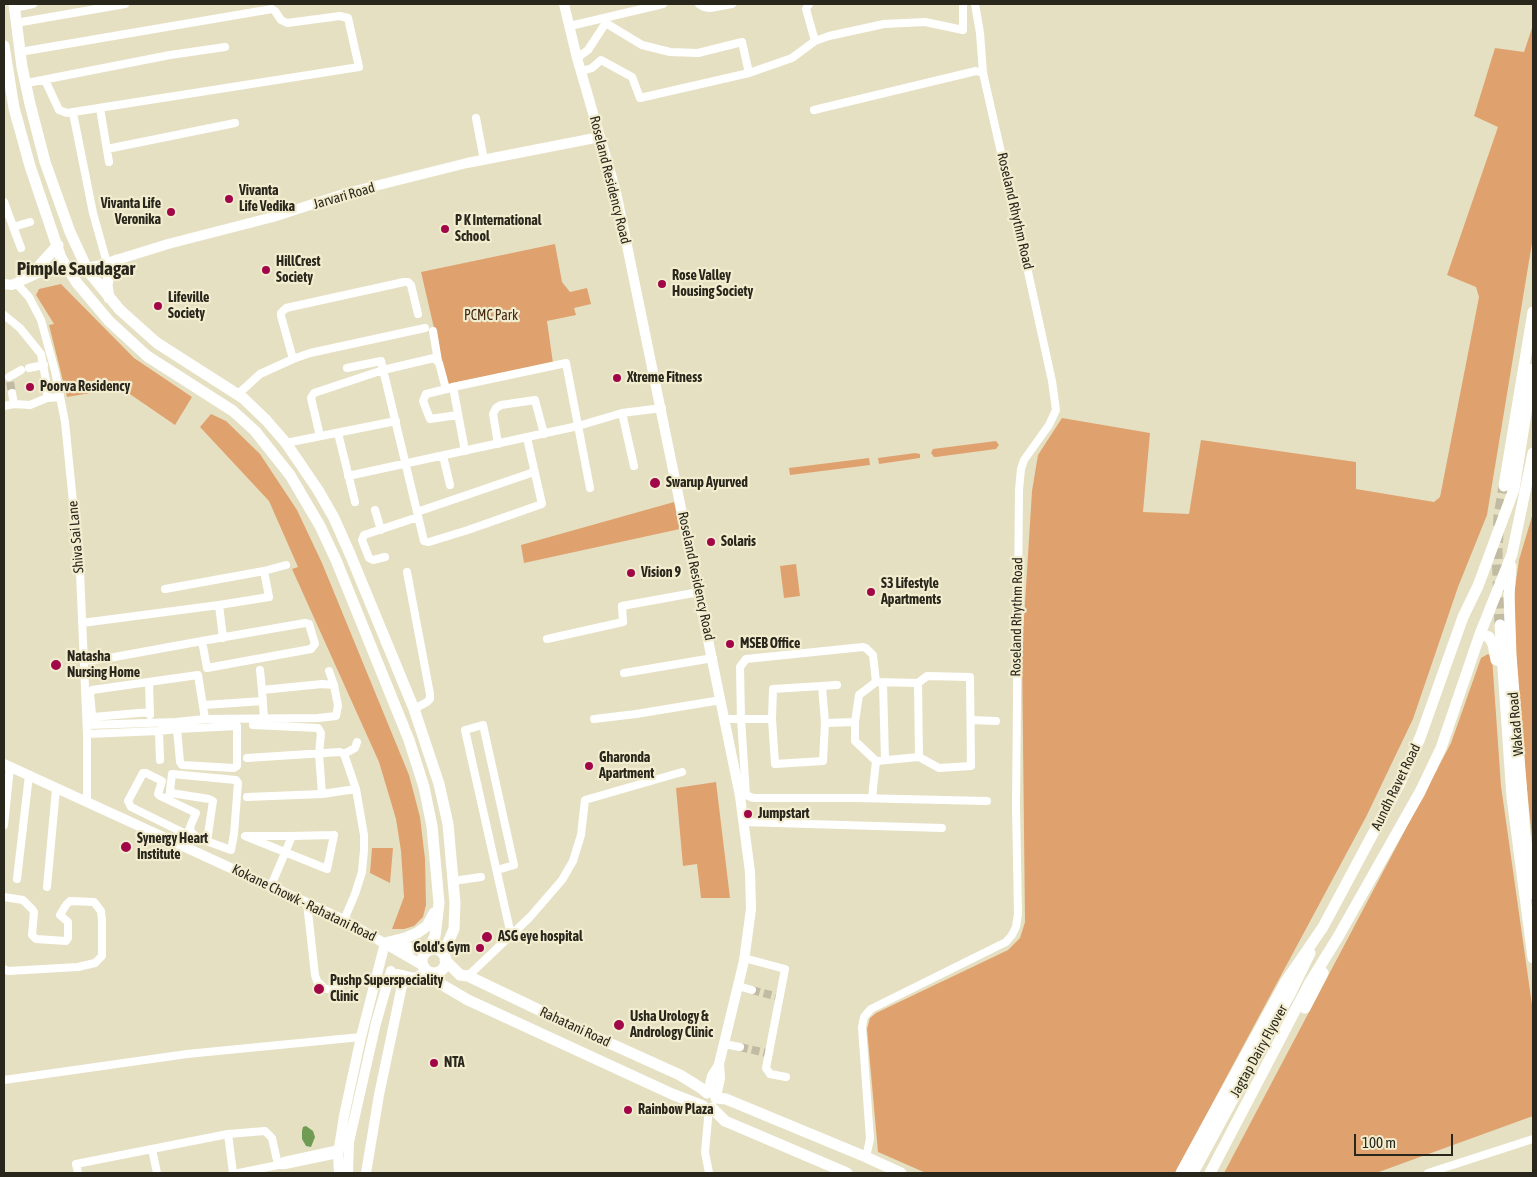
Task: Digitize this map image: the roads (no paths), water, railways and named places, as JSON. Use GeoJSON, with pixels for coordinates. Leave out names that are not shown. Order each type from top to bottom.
{"type":"FeatureCollection","features":[{"type":"Feature","properties":{"kind":"main road"},"geometry":{"type":"LineString","coordinates":[[4,46],[7,88],[30,166],[61,258],[91,302],[127,339],[172,373],[233,411],[255,431],[273,452],[305,498],[336,560],[409,740],[424,788],[432,826],[439,903],[434,936],[422,958],[428,970],[443,968],[444,957],[454,929],[453,881],[448,824],[439,784],[414,709],[334,518],[313,482],[286,443],[266,420],[238,395],[157,343],[138,327],[109,298],[88,268],[70,232],[45,162],[30,104],[14,6]]}},
{"type":"Feature","properties":{"kind":"main road"},"geometry":{"type":"LineString","coordinates":[[22,281],[58,245]]}},
{"type":"Feature","properties":{"kind":"main road"},"geometry":{"type":"LineString","coordinates":[[109,298],[107,285],[112,261]]}},
{"type":"Feature","properties":{"kind":"main road"},"geometry":{"type":"LineString","coordinates":[[1504,486],[1533,312]]}},
{"type":"Feature","properties":{"kind":"main road","name":"Aundh Ravet Road"},"geometry":{"type":"LineString","coordinates":[[1181,1173],[1286,981],[1323,927],[1399,786],[1420,738],[1463,617],[1478,586],[1514,488],[1533,369]]}},
{"type":"Feature","properties":{"kind":"main road","name":"Aundh Ravet Road"},"geometry":{"type":"LineString","coordinates":[[1338,937],[1420,792],[1441,748],[1480,634],[1512,554],[1533,453]]}},
{"type":"Feature","properties":{"kind":"main road","name":"Wakad Road"},"geometry":{"type":"LineString","coordinates":[[1512,554],[1509,595],[1510,655],[1525,834],[1533,894]]}},
{"type":"Feature","properties":{"kind":"main road"},"geometry":{"type":"LineString","coordinates":[[1500,625],[1512,796],[1533,958]]}},
{"type":"Feature","properties":{"kind":"main road"},"geometry":{"type":"LineString","coordinates":[[1480,634],[1489,637],[1493,644],[1507,798],[1516,835]]}},
{"type":"Feature","properties":{"kind":"main road"},"geometry":{"type":"LineString","coordinates":[[385,942],[411,936],[427,926],[439,903]]}},
{"type":"Feature","properties":{"kind":"main road","name":"Jagtap Dairy Flyover"},"geometry":{"type":"LineString","coordinates":[[1193,1173],[1300,977],[1323,927]]}},
{"type":"Feature","properties":{"kind":"main road"},"geometry":{"type":"LineString","coordinates":[[1218,1173],[1316,989],[1338,937]]}},
{"type":"Feature","properties":{"kind":"main road","name":"Jagtap Dairy Flyover"},"geometry":{"type":"LineString","coordinates":[[1210,1173],[1309,984],[1338,937]]}},
{"type":"Feature","properties":{"kind":"main road"},"geometry":{"type":"LineString","coordinates":[[427,951],[437,950],[444,957]]}},
{"type":"Feature","properties":{"kind":"main road","name":"Rahatani Road"},"geometry":{"type":"LineString","coordinates":[[444,957],[460,975],[468,976],[680,1075],[701,1088],[708,1101]]}},
{"type":"Feature","properties":{"kind":"main road","name":"Rahatani Road"},"geometry":{"type":"LineString","coordinates":[[428,970],[439,983],[468,1000],[708,1101]]}},
{"type":"Feature","properties":{"kind":"main road"},"geometry":{"type":"LineString","coordinates":[[708,1101],[726,1100],[866,1157],[900,1173]]}},
{"type":"Feature","properties":{"kind":"main road"},"geometry":{"type":"LineString","coordinates":[[708,1101],[725,1121],[847,1173]]}},
{"type":"Feature","properties":{"kind":"street"},"geometry":{"type":"LineString","coordinates":[[14,6],[33,4]]}},
{"type":"Feature","properties":{"kind":"street"},"geometry":{"type":"LineString","coordinates":[[16,23],[124,4]]}},
{"type":"Feature","properties":{"kind":"street","name":"Roseland Residency Road"},"geometry":{"type":"LineString","coordinates":[[564,4],[577,58],[616,192],[713,658],[740,796],[750,872],[751,909],[744,958],[719,1064],[712,1076],[708,1101]]}},
{"type":"Feature","properties":{"kind":"street"},"geometry":{"type":"LineString","coordinates":[[570,26],[663,4]]}},
{"type":"Feature","properties":{"kind":"street"},"geometry":{"type":"LineString","coordinates":[[699,4],[704,8],[732,4]]}},
{"type":"Feature","properties":{"kind":"street"},"geometry":{"type":"LineString","coordinates":[[809,4],[806,9],[815,41]]}},
{"type":"Feature","properties":{"kind":"street"},"geometry":{"type":"LineString","coordinates":[[588,50],[632,77],[640,98],[748,73],[792,58],[815,41],[829,36],[884,24],[925,22],[963,30],[963,4]]}},
{"type":"Feature","properties":{"kind":"street","name":"Roseland Rhythm Road"},"geometry":{"type":"LineString","coordinates":[[866,1157],[870,1139],[862,1027],[864,1017],[877,1006],[1006,942],[1016,927],[1018,914],[1016,797],[1019,490],[1024,460],[1049,425],[1056,410],[1052,381],[1024,249],[982,73],[976,4]]}},
{"type":"Feature","properties":{"kind":"street"},"geometry":{"type":"LineString","coordinates":[[20,52],[268,10],[275,11],[284,22],[344,16],[350,22],[359,67],[73,113],[64,113],[59,110],[45,80]]}},
{"type":"Feature","properties":{"kind":"street"},"geometry":{"type":"LineString","coordinates":[[577,58],[588,50],[604,24],[609,25],[642,45],[670,52],[698,53],[742,42],[748,73]]}},
{"type":"Feature","properties":{"kind":"street"},"geometry":{"type":"LineString","coordinates":[[27,84],[170,55],[225,47]]}},
{"type":"Feature","properties":{"kind":"street"},"geometry":{"type":"LineString","coordinates":[[582,71],[592,68],[602,60]]}},
{"type":"Feature","properties":{"kind":"street"},"geometry":{"type":"LineString","coordinates":[[814,110],[976,71],[982,73]]}},
{"type":"Feature","properties":{"kind":"street"},"geometry":{"type":"LineString","coordinates":[[100,108],[109,162]]}},
{"type":"Feature","properties":{"kind":"street"},"geometry":{"type":"LineString","coordinates":[[73,113],[93,213],[112,261]]}},
{"type":"Feature","properties":{"kind":"street"},"geometry":{"type":"LineString","coordinates":[[476,118],[484,160]]}},
{"type":"Feature","properties":{"kind":"street"},"geometry":{"type":"LineString","coordinates":[[107,149],[235,123]]}},
{"type":"Feature","properties":{"kind":"street","name":"Jarvari Road"},"geometry":{"type":"LineString","coordinates":[[4,284],[22,281],[26,285],[69,270],[88,268],[168,244],[273,218],[347,193],[484,160],[600,137]]}},
{"type":"Feature","properties":{"kind":"street"},"geometry":{"type":"LineString","coordinates":[[4,202],[21,248]]}},
{"type":"Feature","properties":{"kind":"street"},"geometry":{"type":"LineString","coordinates":[[13,227],[30,222]]}},
{"type":"Feature","properties":{"kind":"street","name":"Shiva Sai Lane"},"geometry":{"type":"LineString","coordinates":[[22,281],[41,320],[56,371],[65,422],[73,498],[84,661],[91,722],[87,734],[87,802]]}},
{"type":"Feature","properties":{"kind":"street"},"geometry":{"type":"LineString","coordinates":[[293,359],[281,316],[281,313],[286,308],[408,282],[411,285],[418,314]]}},
{"type":"Feature","properties":{"kind":"street"},"geometry":{"type":"LineString","coordinates":[[4,315],[20,328],[41,354],[47,386],[47,398]]}},
{"type":"Feature","properties":{"kind":"street"},"geometry":{"type":"LineString","coordinates":[[238,395],[260,374],[310,353],[429,329],[438,361],[458,415],[465,451]]}},
{"type":"Feature","properties":{"kind":"street"},"geometry":{"type":"LineString","coordinates":[[320,436],[311,398],[314,392],[383,370],[431,358],[438,361]]}},
{"type":"Feature","properties":{"kind":"street"},"geometry":{"type":"LineString","coordinates":[[347,368],[381,361],[424,540],[429,542],[542,504],[526,438]]}},
{"type":"Feature","properties":{"kind":"street"},"geometry":{"type":"LineString","coordinates":[[458,415],[433,420],[428,416],[423,397],[432,392],[566,363],[590,488]]}},
{"type":"Feature","properties":{"kind":"street"},"geometry":{"type":"LineString","coordinates":[[8,378],[25,369],[44,366]]}},
{"type":"Feature","properties":{"kind":"street"},"geometry":{"type":"LineString","coordinates":[[12,393],[14,404]]}},
{"type":"Feature","properties":{"kind":"street"},"geometry":{"type":"LineString","coordinates":[[4,406],[14,404],[30,405],[47,398],[60,397]]}},
{"type":"Feature","properties":{"kind":"street"},"geometry":{"type":"LineString","coordinates":[[498,444],[492,414],[501,405],[535,400],[544,434]]}},
{"type":"Feature","properties":{"kind":"street"},"geometry":{"type":"LineString","coordinates":[[348,476],[544,434],[622,413],[662,408]]}},
{"type":"Feature","properties":{"kind":"street"},"geometry":{"type":"LineString","coordinates":[[622,413],[634,466]]}},
{"type":"Feature","properties":{"kind":"street"},"geometry":{"type":"LineString","coordinates":[[286,443],[396,421]]}},
{"type":"Feature","properties":{"kind":"street"},"geometry":{"type":"LineString","coordinates":[[338,432],[354,502]]}},
{"type":"Feature","properties":{"kind":"street"},"geometry":{"type":"LineString","coordinates":[[443,456],[450,485]]}},
{"type":"Feature","properties":{"kind":"street"},"geometry":{"type":"LineString","coordinates":[[384,557],[373,560],[369,558],[362,540],[364,535],[534,472]]}},
{"type":"Feature","properties":{"kind":"street"},"geometry":{"type":"LineString","coordinates":[[375,510],[380,530]]}},
{"type":"Feature","properties":{"kind":"street"},"geometry":{"type":"LineString","coordinates":[[164,589],[264,571],[286,565]]}},
{"type":"Feature","properties":{"kind":"street"},"geometry":{"type":"LineString","coordinates":[[82,623],[268,597],[264,571]]}},
{"type":"Feature","properties":{"kind":"street"},"geometry":{"type":"LineString","coordinates":[[407,572],[430,694],[430,699],[427,702],[414,709]]}},
{"type":"Feature","properties":{"kind":"street"},"geometry":{"type":"LineString","coordinates":[[547,639],[623,622],[622,606],[699,592]]}},
{"type":"Feature","properties":{"kind":"street"},"geometry":{"type":"LineString","coordinates":[[219,605],[223,638]]}},
{"type":"Feature","properties":{"kind":"street"},"geometry":{"type":"LineString","coordinates":[[84,661],[305,623],[310,624],[315,644],[311,649],[207,668],[202,642]]}},
{"type":"Feature","properties":{"kind":"street"},"geometry":{"type":"LineString","coordinates":[[885,760],[880,682],[873,655],[866,648],[746,659],[740,667],[745,789],[746,795],[750,798],[872,798],[987,801]]}},
{"type":"Feature","properties":{"kind":"street"},"geometry":{"type":"LineString","coordinates":[[624,673],[713,658]]}},
{"type":"Feature","properties":{"kind":"street"},"geometry":{"type":"LineString","coordinates":[[260,670],[264,718]]}},
{"type":"Feature","properties":{"kind":"street"},"geometry":{"type":"LineString","coordinates":[[91,722],[318,718],[336,716],[338,706],[334,685],[328,671]]}},
{"type":"Feature","properties":{"kind":"street"},"geometry":{"type":"LineString","coordinates":[[91,722],[90,694],[92,690],[198,675],[205,719]]}},
{"type":"Feature","properties":{"kind":"street"},"geometry":{"type":"LineString","coordinates":[[926,676],[970,677],[971,766],[939,768],[919,757],[876,761],[856,741],[855,722],[859,695],[880,682],[918,683],[926,676]]}},
{"type":"Feature","properties":{"kind":"street"},"geometry":{"type":"LineString","coordinates":[[149,682],[150,722]]}},
{"type":"Feature","properties":{"kind":"street"},"geometry":{"type":"LineString","coordinates":[[918,683],[919,757]]}},
{"type":"Feature","properties":{"kind":"street"},"geometry":{"type":"LineString","coordinates":[[262,690],[322,684],[334,685]]}},
{"type":"Feature","properties":{"kind":"street"},"geometry":{"type":"LineString","coordinates":[[822,686],[825,723],[824,761],[775,764],[772,719],[773,689],[837,685]]}},
{"type":"Feature","properties":{"kind":"street"},"geometry":{"type":"LineString","coordinates":[[594,719],[721,700]]}},
{"type":"Feature","properties":{"kind":"street"},"geometry":{"type":"LineString","coordinates":[[204,705],[263,701]]}},
{"type":"Feature","properties":{"kind":"street"},"geometry":{"type":"LineString","coordinates":[[91,722],[150,712]]}},
{"type":"Feature","properties":{"kind":"street"},"geometry":{"type":"LineString","coordinates":[[725,719],[772,719]]}},
{"type":"Feature","properties":{"kind":"street"},"geometry":{"type":"LineString","coordinates":[[971,720],[996,721]]}},
{"type":"Feature","properties":{"kind":"street"},"geometry":{"type":"LineString","coordinates":[[825,723],[855,722]]}},
{"type":"Feature","properties":{"kind":"street"},"geometry":{"type":"LineString","coordinates":[[253,725],[316,727],[321,733],[319,754],[322,794]]}},
{"type":"Feature","properties":{"kind":"street"},"geometry":{"type":"LineString","coordinates":[[497,870],[514,865],[484,725],[464,730],[511,935]]}},
{"type":"Feature","properties":{"kind":"street"},"geometry":{"type":"LineString","coordinates":[[87,734],[159,731],[177,729],[237,726],[237,766],[234,768],[182,765],[180,762],[177,729]]}},
{"type":"Feature","properties":{"kind":"street"},"geometry":{"type":"LineString","coordinates":[[159,731],[160,760]]}},
{"type":"Feature","properties":{"kind":"street"},"geometry":{"type":"LineString","coordinates":[[247,758],[340,752],[344,754],[355,748],[357,742]]}},
{"type":"Feature","properties":{"kind":"street"},"geometry":{"type":"LineString","coordinates":[[344,754],[356,790],[364,835],[362,872],[344,920]]}},
{"type":"Feature","properties":{"kind":"street"},"geometry":{"type":"LineString","coordinates":[[872,798],[876,761]]}},
{"type":"Feature","properties":{"kind":"street"},"geometry":{"type":"LineString","coordinates":[[4,825],[7,765]]}},
{"type":"Feature","properties":{"kind":"street","name":"Kokane Chowk - Rahatani Road"},"geometry":{"type":"LineString","coordinates":[[7,765],[344,920],[385,942]]}},
{"type":"Feature","properties":{"kind":"street"},"geometry":{"type":"LineString","coordinates":[[170,796],[196,813],[186,834],[131,807],[128,802],[144,772],[160,779],[162,784],[158,794],[160,796],[170,796],[209,799],[212,801],[207,841]]}},
{"type":"Feature","properties":{"kind":"street"},"geometry":{"type":"LineString","coordinates":[[468,976],[530,917],[562,880],[581,835],[585,800],[682,772]]}},
{"type":"Feature","properties":{"kind":"street"},"geometry":{"type":"LineString","coordinates":[[170,796],[172,774],[236,780],[238,782],[231,850],[198,838],[189,830]]}},
{"type":"Feature","properties":{"kind":"street"},"geometry":{"type":"LineString","coordinates":[[17,879],[29,775]]}},
{"type":"Feature","properties":{"kind":"street"},"geometry":{"type":"LineString","coordinates":[[47,888],[56,788]]}},
{"type":"Feature","properties":{"kind":"street"},"geometry":{"type":"LineString","coordinates":[[247,796],[322,794],[356,790]]}},
{"type":"Feature","properties":{"kind":"street"},"geometry":{"type":"LineString","coordinates":[[743,822],[942,828]]}},
{"type":"Feature","properties":{"kind":"street"},"geometry":{"type":"LineString","coordinates":[[334,835],[327,869],[245,836],[292,836],[334,835]]}},
{"type":"Feature","properties":{"kind":"street"},"geometry":{"type":"LineString","coordinates":[[271,886],[292,836]]}},
{"type":"Feature","properties":{"kind":"street"},"geometry":{"type":"LineString","coordinates":[[193,850],[199,846],[198,838]]}},
{"type":"Feature","properties":{"kind":"street"},"geometry":{"type":"LineString","coordinates":[[453,881],[481,877]]}},
{"type":"Feature","properties":{"kind":"street"},"geometry":{"type":"LineString","coordinates":[[4,897],[19,898],[34,912],[33,938],[64,941],[68,938],[68,922],[60,915],[66,905],[70,902],[94,902],[101,910],[102,958],[95,963],[78,967],[8,971],[4,969]]}},
{"type":"Feature","properties":{"kind":"street"},"geometry":{"type":"LineString","coordinates":[[29,906],[36,900]]}},
{"type":"Feature","properties":{"kind":"street"},"geometry":{"type":"LineString","coordinates":[[307,903],[312,960],[317,981],[325,989],[338,989]]}},
{"type":"Feature","properties":{"kind":"street"},"geometry":{"type":"LineString","coordinates":[[385,942],[427,951]]}},
{"type":"Feature","properties":{"kind":"street"},"geometry":{"type":"LineString","coordinates":[[339,1173],[338,1151],[361,1037],[385,942]]}},
{"type":"Feature","properties":{"kind":"street"},"geometry":{"type":"LineString","coordinates":[[378,968],[415,978],[428,970],[385,942]]}},
{"type":"Feature","properties":{"kind":"street"},"geometry":{"type":"LineString","coordinates":[[744,958],[785,969],[766,1068],[768,1072],[786,1077]]}},
{"type":"Feature","properties":{"kind":"street"},"geometry":{"type":"LineString","coordinates":[[348,1173],[349,1142],[376,1023],[391,972]]}},
{"type":"Feature","properties":{"kind":"street"},"geometry":{"type":"LineString","coordinates":[[366,1173],[377,1105],[404,976]]}},
{"type":"Feature","properties":{"kind":"street"},"geometry":{"type":"LineString","coordinates":[[738,986],[752,990]]}},
{"type":"Feature","properties":{"kind":"street"},"geometry":{"type":"LineString","coordinates":[[4,1080],[187,1054],[361,1037]]}},
{"type":"Feature","properties":{"kind":"street"},"geometry":{"type":"LineString","coordinates":[[724,1044],[740,1047]]}},
{"type":"Feature","properties":{"kind":"street"},"geometry":{"type":"LineString","coordinates":[[708,1101],[706,1152],[709,1173]]}},
{"type":"Feature","properties":{"kind":"street"},"geometry":{"type":"LineString","coordinates":[[78,1173],[76,1164],[228,1134],[265,1131],[272,1138],[278,1165]]}},
{"type":"Feature","properties":{"kind":"street"},"geometry":{"type":"LineString","coordinates":[[228,1134],[233,1173]]}},
{"type":"Feature","properties":{"kind":"street"},"geometry":{"type":"LineString","coordinates":[[1428,1173],[1533,1139]]}},
{"type":"Feature","properties":{"kind":"street"},"geometry":{"type":"LineString","coordinates":[[152,1149],[157,1173]]}},
{"type":"Feature","properties":{"kind":"street"},"geometry":{"type":"LineString","coordinates":[[239,1173],[278,1165],[284,1160],[338,1151]]}},
{"type":"Feature","properties":{"kind":"tunnel"},"geometry":{"type":"LineString","coordinates":[[10,382],[12,393]]}},
{"type":"Feature","properties":{"kind":"tunnel"},"geometry":{"type":"LineString","coordinates":[[1500,625],[1497,552],[1499,516],[1504,486]]}},
{"type":"Feature","properties":{"kind":"tunnel"},"geometry":{"type":"LineString","coordinates":[[752,990],[778,997]]}},
{"type":"Feature","properties":{"kind":"tunnel"},"geometry":{"type":"LineString","coordinates":[[740,1047],[766,1053]]}},
{"type":"Feature","properties":{"kind":"place","name":"Vivanta Life Vedika"},"geometry":{"type":"Point","coordinates":[229,199]}},
{"type":"Feature","properties":{"kind":"place","name":"Vivanta Life Veronika"},"geometry":{"type":"Point","coordinates":[171,212]}},
{"type":"Feature","properties":{"kind":"place","name":"P K International School"},"geometry":{"type":"Point","coordinates":[445,229]}},
{"type":"Feature","properties":{"kind":"place","name":"HillCrest Society"},"geometry":{"type":"Point","coordinates":[266,270]}},
{"type":"Feature","properties":{"kind":"place","name":"Rose Valley Housing Society"},"geometry":{"type":"Point","coordinates":[662,284]}},
{"type":"Feature","properties":{"kind":"place","name":"Lifeville Society"},"geometry":{"type":"Point","coordinates":[158,306]}},
{"type":"Feature","properties":{"kind":"place","name":"Xtreme Fitness"},"geometry":{"type":"Point","coordinates":[617,378]}},
{"type":"Feature","properties":{"kind":"place","name":"Poorva Residency"},"geometry":{"type":"Point","coordinates":[30,387]}},
{"type":"Feature","properties":{"kind":"place","name":"Swarup Ayurved"},"geometry":{"type":"Point","coordinates":[655,483]}},
{"type":"Feature","properties":{"kind":"place","name":"Solaris"},"geometry":{"type":"Point","coordinates":[711,542]}},
{"type":"Feature","properties":{"kind":"place","name":"Vision 9"},"geometry":{"type":"Point","coordinates":[631,573]}},
{"type":"Feature","properties":{"kind":"place","name":"S3 Lifestyle Apartments"},"geometry":{"type":"Point","coordinates":[871,592]}},
{"type":"Feature","properties":{"kind":"place","name":"MSEB Office"},"geometry":{"type":"Point","coordinates":[730,644]}},
{"type":"Feature","properties":{"kind":"place","name":"Natasha Nursing Home"},"geometry":{"type":"Point","coordinates":[56,665]}},
{"type":"Feature","properties":{"kind":"place","name":"Gharonda Apartment"},"geometry":{"type":"Point","coordinates":[589,766]}},
{"type":"Feature","properties":{"kind":"place","name":"Jumpstart"},"geometry":{"type":"Point","coordinates":[748,814]}},
{"type":"Feature","properties":{"kind":"place","name":"Synergy Heart Institute"},"geometry":{"type":"Point","coordinates":[126,847]}},
{"type":"Feature","properties":{"kind":"place","name":"ASG eye hospital"},"geometry":{"type":"Point","coordinates":[487,937]}},
{"type":"Feature","properties":{"kind":"place","name":"Gold's Gym"},"geometry":{"type":"Point","coordinates":[480,948]}},
{"type":"Feature","properties":{"kind":"place","name":"Pushp Superspeciality Clinic"},"geometry":{"type":"Point","coordinates":[319,989]}},
{"type":"Feature","properties":{"kind":"place","name":"Usha Urology & Andrology Clinic"},"geometry":{"type":"Point","coordinates":[619,1025]}},
{"type":"Feature","properties":{"kind":"place","name":"NTA"},"geometry":{"type":"Point","coordinates":[434,1063]}},
{"type":"Feature","properties":{"kind":"place","name":"Rainbow Plaza"},"geometry":{"type":"Point","coordinates":[628,1110]}},
{"type":"Feature","properties":{"kind":"district","name":"Pimple Saudagar"},"geometry":{"type":"Point","coordinates":[76,269]}},
{"type":"Feature","properties":{"kind":"park label","name":"PCMC Park"},"geometry":{"type":"Point","coordinates":[491,316]}}]}
